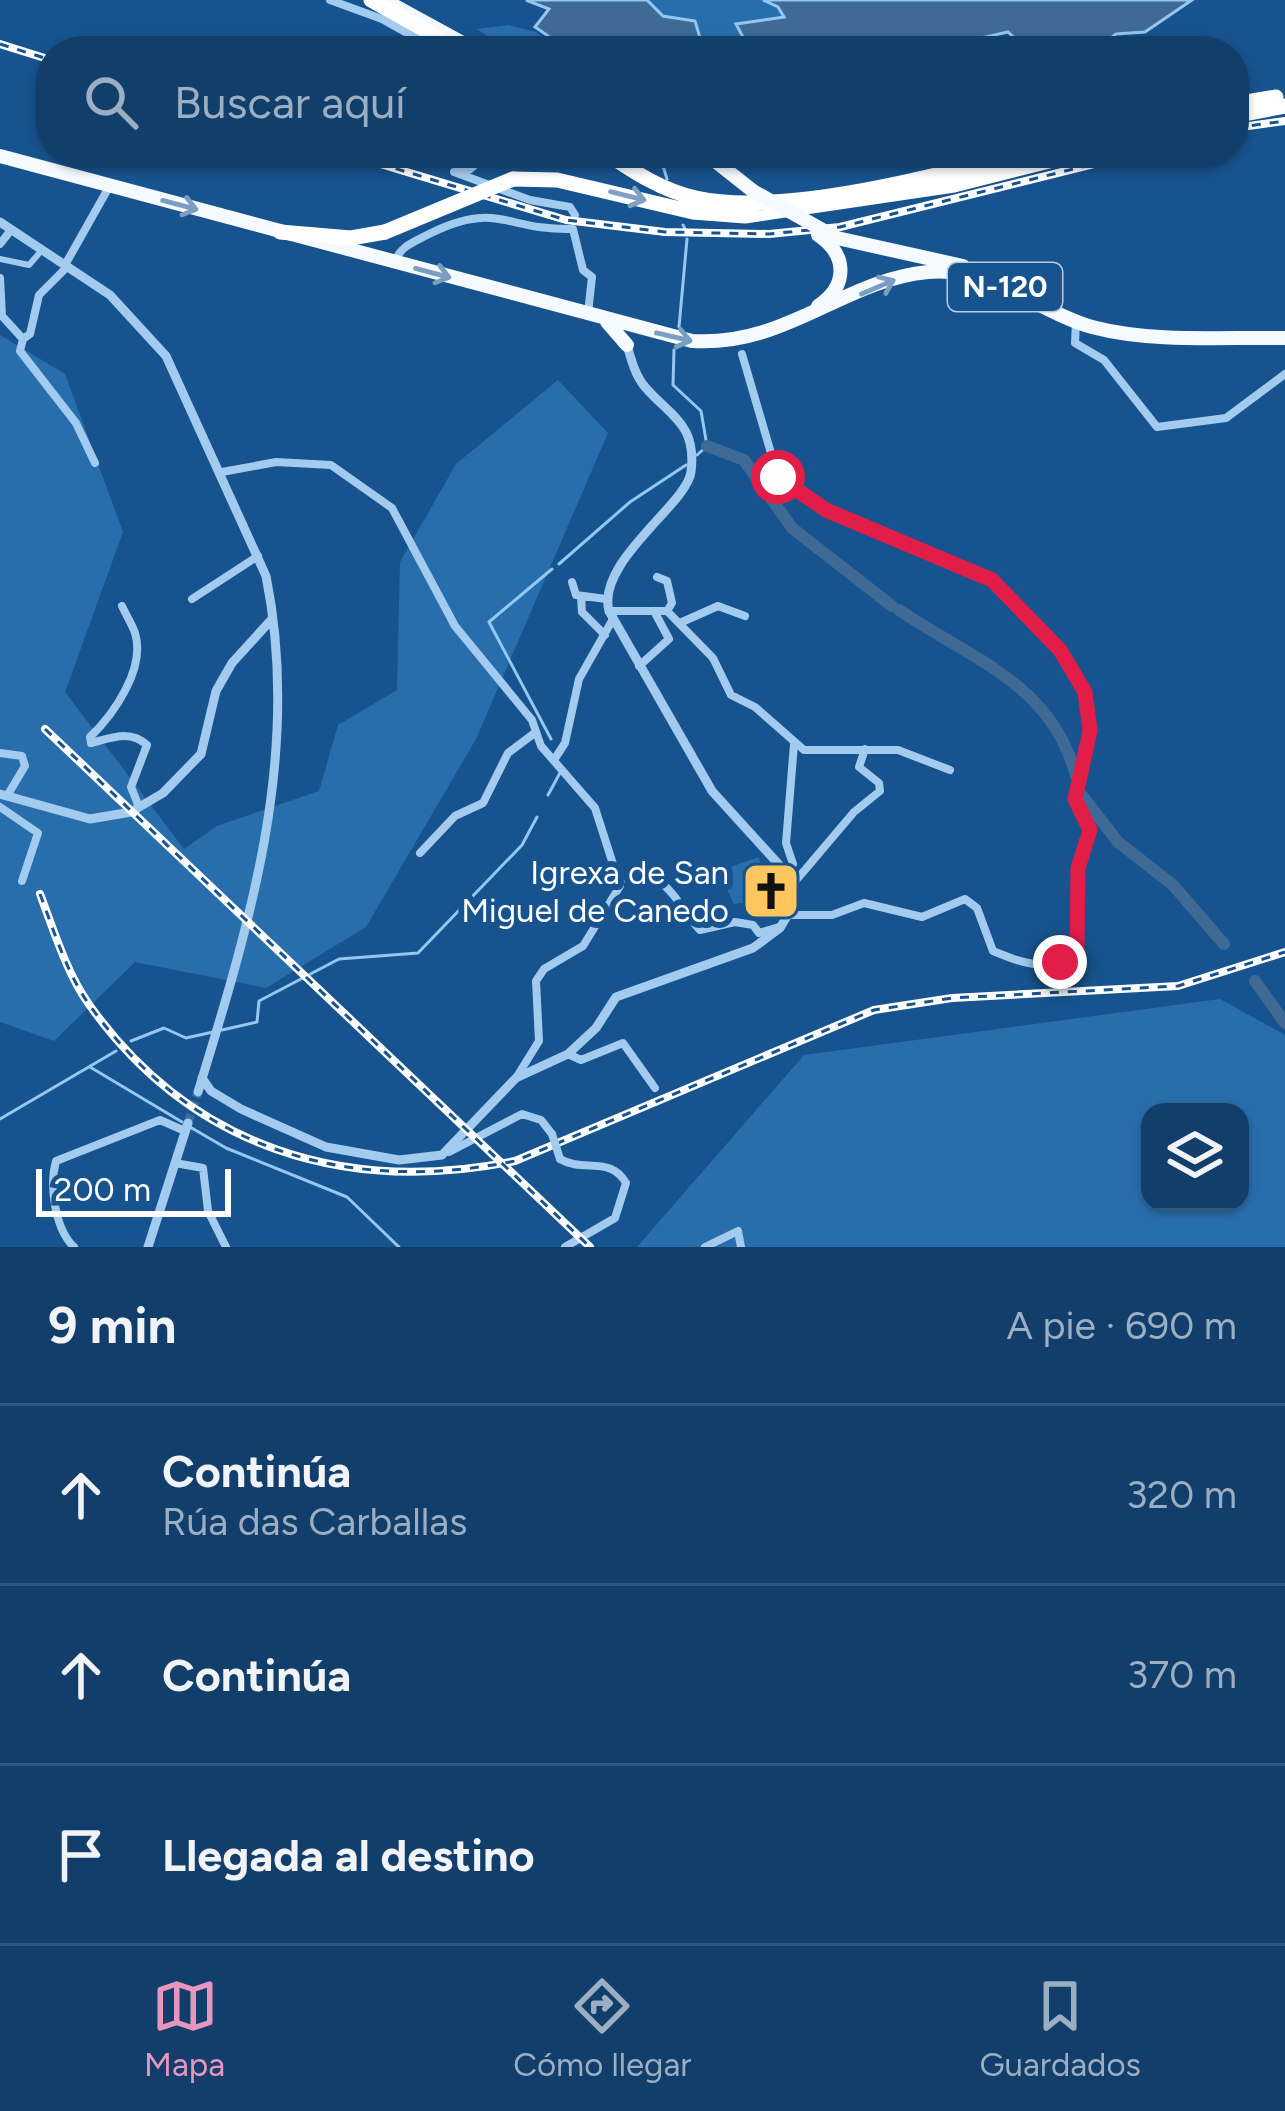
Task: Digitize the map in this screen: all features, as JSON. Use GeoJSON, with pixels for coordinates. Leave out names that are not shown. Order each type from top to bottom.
{"type":"FeatureCollection","features":[{"type":"Feature","properties":{"kind":"highway"},"geometry":{"type":"LineString","coordinates":[[370,0],[435,36]]}},
{"type":"Feature","properties":{"kind":"highway"},"geometry":{"type":"LineString","coordinates":[[384,0],[450,36]]}},
{"type":"Feature","properties":{"kind":"highway"},"geometry":{"type":"LineString","coordinates":[[1249,102],[1285,96]]}},
{"type":"Feature","properties":{"kind":"highway"},"geometry":{"type":"LineString","coordinates":[[1249,113],[1285,106]]}},
{"type":"Feature","properties":{"kind":"highway","name":"N-120"},"geometry":{"type":"LineString","coordinates":[[0,156],[36,166]]}},
{"type":"Feature","properties":{"kind":"highway","name":"N-120"},"geometry":{"type":"LineString","coordinates":[[43,168],[692,341],[752,343],[885,283],[927,272],[976,276],[1076,322],[1136,335],[1285,335]]}},
{"type":"Feature","properties":{"kind":"highway"},"geometry":{"type":"LineString","coordinates":[[630,168],[660,187],[736,203],[966,168]]}},
{"type":"Feature","properties":{"kind":"highway","name":"N-120"},"geometry":{"type":"LineString","coordinates":[[724,168],[818,235],[840,260],[836,291],[752,343]]}},
{"type":"Feature","properties":{"kind":"highway"},"geometry":{"type":"LineString","coordinates":[[280,232],[351,238],[385,232],[513,179],[557,180],[693,212],[745,216],[953,185],[1021,168]]}},
{"type":"Feature","properties":{"kind":"highway","name":"N-120"},"geometry":{"type":"LineString","coordinates":[[753,191],[837,238],[991,274],[1061,309],[1116,327],[1285,335]]}},
{"type":"Feature","properties":{"kind":"highway"},"geometry":{"type":"LineString","coordinates":[[596,316],[627,345]]}},
{"type":"Feature","properties":{"kind":"highway"},"geometry":{"type":"LineString","coordinates":[[627,345],[628,334],[636,328]]}},
{"type":"Feature","properties":{"kind":"street"},"geometry":{"type":"LineString","coordinates":[[331,0],[412,36]]}},
{"type":"Feature","properties":{"kind":"street"},"geometry":{"type":"LineString","coordinates":[[472,168],[454,172],[530,200],[570,207],[575,215]]}},
{"type":"Feature","properties":{"kind":"street"},"geometry":{"type":"LineString","coordinates":[[94,463],[76,423],[20,351],[30,334],[39,295],[66,266],[110,187]]}},
{"type":"Feature","properties":{"kind":"street"},"geometry":{"type":"LineString","coordinates":[[395,262],[403,248],[461,217],[494,214],[573,229],[583,270],[592,277],[596,316]]}},
{"type":"Feature","properties":{"kind":"street"},"geometry":{"type":"LineString","coordinates":[[0,222],[141,323],[166,356],[258,556],[272,620],[278,762],[262,871],[198,1092]]}},
{"type":"Feature","properties":{"kind":"street"},"geometry":{"type":"LineString","coordinates":[[0,244],[11,230]]}},
{"type":"Feature","properties":{"kind":"street"},"geometry":{"type":"LineString","coordinates":[[0,259],[29,265],[42,250]]}},
{"type":"Feature","properties":{"kind":"street"},"geometry":{"type":"LineString","coordinates":[[0,282],[2,316],[23,339]]}},
{"type":"Feature","properties":{"kind":"street"},"geometry":{"type":"LineString","coordinates":[[1076,322],[1075,343],[1104,360],[1157,427],[1226,418],[1285,374]]}},
{"type":"Feature","properties":{"kind":"street"},"geometry":{"type":"LineString","coordinates":[[752,343],[778,477],[826,510],[992,580],[1069,660],[1085,692],[1090,731],[1076,792],[1090,830],[1078,868],[1077,950],[1055,964],[1035,968],[993,951],[977,908],[965,899],[922,916],[864,903],[832,915],[788,915]]}},
{"type":"Feature","properties":{"kind":"street"},"geometry":{"type":"LineString","coordinates":[[554,760],[566,743],[579,679],[605,635],[608,588],[647,526],[687,488],[692,471],[680,418],[642,384],[627,345]]}},
{"type":"Feature","properties":{"kind":"street"},"geometry":{"type":"LineString","coordinates":[[222,472],[276,462],[332,465],[392,508],[454,626],[595,808],[620,880],[583,946],[544,968],[536,981],[538,1041],[516,1078],[442,1154]]}},
{"type":"Feature","properties":{"kind":"street"},"geometry":{"type":"LineString","coordinates":[[192,599],[258,556]]}},
{"type":"Feature","properties":{"kind":"street"},"geometry":{"type":"LineString","coordinates":[[657,577],[667,581],[672,603],[667,611]]}},
{"type":"Feature","properties":{"kind":"street"},"geometry":{"type":"LineString","coordinates":[[572,582],[581,597],[582,612],[605,635]]}},
{"type":"Feature","properties":{"kind":"street"},"geometry":{"type":"LineString","coordinates":[[581,597],[610,610],[667,611],[713,658],[731,695],[755,707],[794,743],[823,752],[898,750],[950,770]]}},
{"type":"Feature","properties":{"kind":"street"},"geometry":{"type":"LineString","coordinates":[[122,606],[136,635],[137,655],[110,718],[90,737],[91,743],[120,735],[140,738],[147,745],[131,787],[139,807]]}},
{"type":"Feature","properties":{"kind":"street"},"geometry":{"type":"LineString","coordinates":[[682,622],[718,606],[745,616]]}},
{"type":"Feature","properties":{"kind":"street"},"geometry":{"type":"LineString","coordinates":[[516,1078],[568,1054],[596,1028],[616,997],[753,948],[781,927],[788,915],[792,885],[787,871],[712,791],[638,668],[610,610]]}},
{"type":"Feature","properties":{"kind":"street"},"geometry":{"type":"LineString","coordinates":[[638,668],[669,639],[654,611]]}},
{"type":"Feature","properties":{"kind":"street"},"geometry":{"type":"LineString","coordinates":[[0,753],[22,756],[25,766],[3,795],[90,819],[139,807],[164,793],[201,754],[216,691],[232,663],[272,620]]}},
{"type":"Feature","properties":{"kind":"street"},"geometry":{"type":"LineString","coordinates":[[420,853],[455,816],[483,802],[508,753],[536,732]]}},
{"type":"Feature","properties":{"kind":"street"},"geometry":{"type":"LineString","coordinates":[[787,871],[793,863],[786,843],[794,743]]}},
{"type":"Feature","properties":{"kind":"street"},"geometry":{"type":"LineString","coordinates":[[792,885],[854,812],[880,791],[879,783],[859,766],[865,748]]}},
{"type":"Feature","properties":{"kind":"street"},"geometry":{"type":"LineString","coordinates":[[0,807],[38,833],[22,881]]}},
{"type":"Feature","properties":{"kind":"street"},"geometry":{"type":"LineString","coordinates":[[620,880],[647,877],[679,895],[700,930],[735,922],[753,925],[759,933],[781,927]]}},
{"type":"Feature","properties":{"kind":"street"},"geometry":{"type":"LineString","coordinates":[[568,1054],[581,1060],[623,1043],[655,1088]]}},
{"type":"Feature","properties":{"kind":"street"},"geometry":{"type":"LineString","coordinates":[[202,1078],[212,1091],[241,1109],[326,1147],[398,1160],[442,1154],[522,1114],[541,1120],[567,1165],[607,1165],[619,1171],[626,1183],[615,1218],[566,1247]]}},
{"type":"Feature","properties":{"kind":"street"},"geometry":{"type":"LineString","coordinates":[[74,1247],[59,1231],[52,1180],[56,1161],[160,1120],[186,1127],[148,1247]]}},
{"type":"Feature","properties":{"kind":"street"},"geometry":{"type":"LineString","coordinates":[[174,1163],[203,1168],[208,1210],[226,1247]]}},
{"type":"Feature","properties":{"kind":"street"},"geometry":{"type":"LineString","coordinates":[[705,1247],[738,1231],[741,1247]]}},
{"type":"Feature","properties":{"kind":"shaded area"},"geometry":{"type":"Polygon","coordinates":[[[526,0],[647,0],[663,16],[695,21],[699,36],[548,36],[535,27],[549,9],[526,0]]]}},
{"type":"Feature","properties":{"kind":"shaded area"},"geometry":{"type":"Polygon","coordinates":[[[647,0],[763,0],[779,7],[784,17],[737,25],[742,36],[689,36],[647,0]]]}},
{"type":"Feature","properties":{"kind":"shaded area"},"geometry":{"type":"Polygon","coordinates":[[[763,0],[1192,0],[1145,32],[1113,36],[1012,36],[1008,32],[990,36],[742,36],[736,24],[784,17],[778,7],[763,0]]]}},
{"type":"Feature","properties":{"kind":"shaded area"},"geometry":{"type":"Polygon","coordinates":[[[508,25],[542,36],[487,36],[477,29],[508,25]]]}},
{"type":"Feature","properties":{"kind":"shaded area"},"geometry":{"type":"Polygon","coordinates":[[[0,335],[65,374],[123,532],[65,692],[184,849],[217,826],[319,791],[338,725],[397,690],[400,562],[456,464],[558,380],[608,433],[476,739],[366,927],[266,988],[135,962],[54,1041],[0,1022],[0,335]]]}},
{"type":"Feature","properties":{"kind":"shaded area"},"geometry":{"type":"Polygon","coordinates":[[[759,857],[763,879],[787,877],[788,899],[750,907],[749,902],[734,904],[719,871],[759,857]]]}},
{"type":"Feature","properties":{"kind":"shaded area"},"geometry":{"type":"Polygon","coordinates":[[[1220,999],[1285,1035],[1285,1247],[637,1247],[804,1055],[1220,999]]]}},
{"type":"Feature","properties":{"kind":"waterway"},"geometry":{"type":"LineString","coordinates":[[664,168],[667,179]]}},
{"type":"Feature","properties":{"kind":"waterway"},"geometry":{"type":"LineString","coordinates":[[683,225],[685,229]]}},
{"type":"Feature","properties":{"kind":"waterway"},"geometry":{"type":"LineString","coordinates":[[679,327],[687,239]]}},
{"type":"Feature","properties":{"kind":"waterway"},"geometry":{"type":"LineString","coordinates":[[674,350],[673,385],[701,411],[707,446],[697,455]]}},
{"type":"Feature","properties":{"kind":"waterway"},"geometry":{"type":"LineString","coordinates":[[707,446],[744,460],[792,528],[892,606]]}},
{"type":"Feature","properties":{"kind":"waterway"},"geometry":{"type":"LineString","coordinates":[[559,564],[630,502],[686,465]]}},
{"type":"Feature","properties":{"kind":"waterway"},"geometry":{"type":"LineString","coordinates":[[551,739],[489,622],[552,569]]}},
{"type":"Feature","properties":{"kind":"waterway"},"geometry":{"type":"LineString","coordinates":[[899,610],[1029,696],[1065,745],[1076,776]]}},
{"type":"Feature","properties":{"kind":"waterway"},"geometry":{"type":"LineString","coordinates":[[548,795],[561,771]]}},
{"type":"Feature","properties":{"kind":"waterway"},"geometry":{"type":"LineString","coordinates":[[1080,793],[1118,842],[1173,885],[1224,944]]}},
{"type":"Feature","properties":{"kind":"waterway"},"geometry":{"type":"LineString","coordinates":[[222,1030],[257,1022],[259,1001],[339,959],[418,953],[522,845],[537,817]]}},
{"type":"Feature","properties":{"kind":"waterway"},"geometry":{"type":"LineString","coordinates":[[1255,981],[1285,1023]]}},
{"type":"Feature","properties":{"kind":"waterway"},"geometry":{"type":"LineString","coordinates":[[131,1041],[164,1028],[186,1038],[213,1032]]}},
{"type":"Feature","properties":{"kind":"waterway"},"geometry":{"type":"LineString","coordinates":[[0,1119],[116,1051]]}},
{"type":"Feature","properties":{"kind":"waterway"},"geometry":{"type":"LineString","coordinates":[[90,1067],[182,1122]]}},
{"type":"Feature","properties":{"kind":"waterway"},"geometry":{"type":"LineString","coordinates":[[190,1127],[226,1148],[347,1197],[399,1247]]}},
{"type":"Feature","properties":{"kind":"tunnel"},"geometry":{"type":"LineString","coordinates":[[188,1123],[198,1092]]}},
{"type":"Feature","properties":{"kind":"railway"},"geometry":{"type":"LineString","coordinates":[[0,44],[36,55]]}},
{"type":"Feature","properties":{"kind":"railway"},"geometry":{"type":"LineString","coordinates":[[1249,126],[1285,121]]}},
{"type":"Feature","properties":{"kind":"railway"},"geometry":{"type":"LineString","coordinates":[[394,168],[566,220],[665,232],[769,234],[840,227],[1078,168]]}},
{"type":"Feature","properties":{"kind":"railway"},"geometry":{"type":"LineString","coordinates":[[45,729],[590,1247]]}},
{"type":"Feature","properties":{"kind":"railway"},"geometry":{"type":"LineString","coordinates":[[40,894],[88,1003],[129,1053],[174,1094],[224,1126],[277,1150],[333,1164],[391,1171],[452,1170],[515,1161],[874,1010],[952,998],[1178,986],[1285,952]]}},
{"type":"Feature","properties":{"kind":"place","name":"Igrexa de San Miguel de Canedo"},"geometry":{"type":"Point","coordinates":[771,891]}},
{"type":"Feature","properties":{"kind":"route"},"geometry":{"type":"LineString","coordinates":[[778,477],[826,510],[992,580],[1020,606],[1036,631],[1069,660],[1085,692],[1090,731],[1075,799],[1088,817],[1090,830],[1078,868],[1082,885],[1074,938],[1077,950],[1060,962]]}}]}
